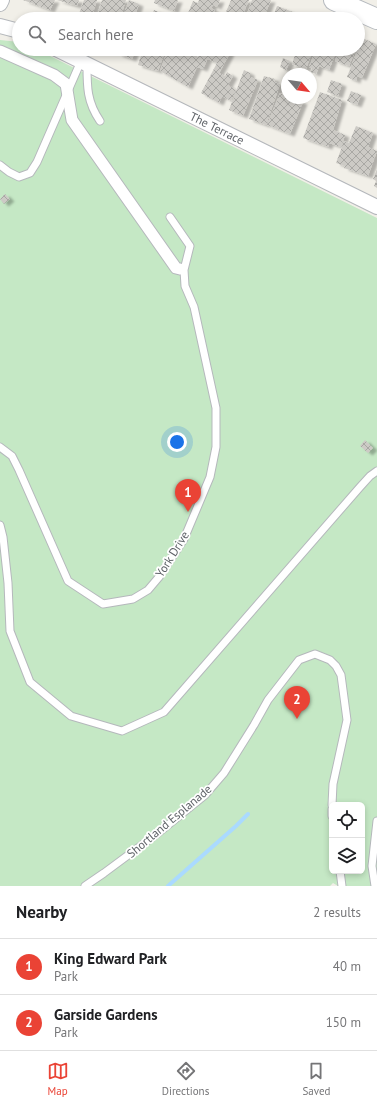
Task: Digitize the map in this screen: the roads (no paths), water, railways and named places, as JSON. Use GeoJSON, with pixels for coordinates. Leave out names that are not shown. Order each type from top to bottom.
{"type":"FeatureCollection","features":[{"type":"Feature","properties":{"kind":"main road"},"geometry":{"type":"LineString","coordinates":[[334,0],[363,12]]}},
{"type":"Feature","properties":{"kind":"main road"},"geometry":{"type":"LineString","coordinates":[[365,13],[377,18]]}},
{"type":"Feature","properties":{"kind":"street"},"geometry":{"type":"LineString","coordinates":[[0,4],[2,0]]}},
{"type":"Feature","properties":{"kind":"street"},"geometry":{"type":"LineString","coordinates":[[0,26],[12,29]]}},
{"type":"Feature","properties":{"kind":"street"},"geometry":{"type":"LineString","coordinates":[[0,50],[12,56]]}},
{"type":"Feature","properties":{"kind":"street"},"geometry":{"type":"LineString","coordinates":[[13,56],[54,75],[66,84],[72,120],[176,268],[182,270]]}},
{"type":"Feature","properties":{"kind":"street","name":"The Terrace"},"geometry":{"type":"LineString","coordinates":[[70,56],[377,207]]}},
{"type":"Feature","properties":{"kind":"lane"},"geometry":{"type":"LineString","coordinates":[[0,165],[19,177],[30,173],[37,162],[68,90],[84,63]]}},
{"type":"Feature","properties":{"kind":"lane"},"geometry":{"type":"LineString","coordinates":[[84,63],[88,93],[94,112],[100,121]]}},
{"type":"Feature","properties":{"kind":"lane","name":"York Drive"},"geometry":{"type":"LineString","coordinates":[[0,447],[12,456],[68,581],[103,604],[133,599],[148,590],[159,577],[184,539],[210,477],[216,447],[216,408],[194,307],[185,286],[182,270],[190,246],[170,217]]}},
{"type":"Feature","properties":{"kind":"lane"},"geometry":{"type":"LineString","coordinates":[[0,525],[5,552],[10,632],[30,682],[71,716],[122,731],[164,712],[360,487],[377,471]]}},
{"type":"Feature","properties":{"kind":"lane","name":"Shortland Esplanade"},"geometry":{"type":"LineString","coordinates":[[85,886],[158,833],[205,795],[224,773],[268,700],[299,660],[315,654],[330,660],[342,675],[347,720],[333,784],[332,802]]}},
{"type":"Feature","properties":{"kind":"lane"},"geometry":{"type":"LineString","coordinates":[[375,886],[372,866],[377,821]]}},
{"type":"Feature","properties":{"kind":"lane"},"geometry":{"type":"LineString","coordinates":[[340,874],[342,886]]}},
{"type":"Feature","properties":{"kind":"waterway"},"geometry":{"type":"LineString","coordinates":[[168,886],[248,814]]}},
{"type":"Feature","properties":{"kind":"place","name":"King Edward Park"},"geometry":{"type":"Point","coordinates":[188,512]}},
{"type":"Feature","properties":{"kind":"place","name":"Garside Gardens"},"geometry":{"type":"Point","coordinates":[297,719]}}]}
